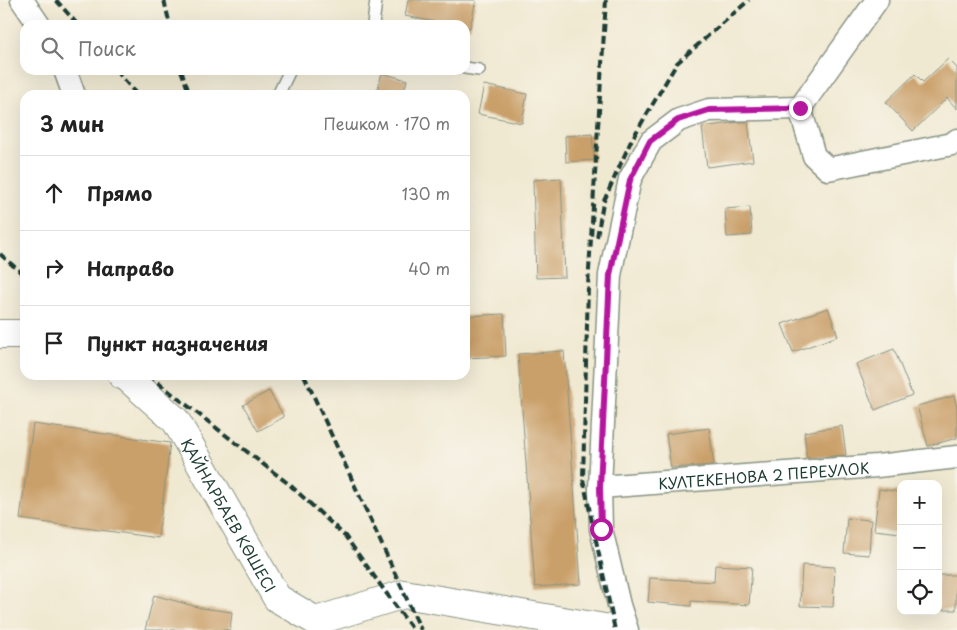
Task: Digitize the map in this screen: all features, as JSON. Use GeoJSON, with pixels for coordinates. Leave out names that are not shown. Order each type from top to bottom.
{"type":"FeatureCollection","features":[{"type":"Feature","properties":{"kind":"street"},"geometry":{"type":"LineString","coordinates":[[22,0],[36,20]]}},
{"type":"Feature","properties":{"kind":"street"},"geometry":{"type":"LineString","coordinates":[[800,108],[877,0]]}},
{"type":"Feature","properties":{"kind":"street"},"geometry":{"type":"LineString","coordinates":[[67,75],[72,90]]}},
{"type":"Feature","properties":{"kind":"street"},"geometry":{"type":"LineString","coordinates":[[800,108],[814,156],[828,169],[955,143]]}},
{"type":"Feature","properties":{"kind":"street"},"geometry":{"type":"LineString","coordinates":[[627,630],[619,605],[601,529],[600,487],[610,275],[630,180],[650,141],[678,120],[709,110],[800,108]]}},
{"type":"Feature","properties":{"kind":"street"},"geometry":{"type":"LineString","coordinates":[[0,334],[20,334]]}},
{"type":"Feature","properties":{"kind":"street","name":"ҚАЙНАРБАЕВ КӨШЕСІ"},"geometry":{"type":"LineString","coordinates":[[130,380],[176,421],[277,598],[316,626],[404,594],[616,630]]}},
{"type":"Feature","properties":{"kind":"street","name":"КУЛТЕКЕНОВА 2 ПЕРЕУЛОК"},"geometry":{"type":"LineString","coordinates":[[600,487],[877,466],[957,457]]}},
{"type":"Feature","properties":{"kind":"lane"},"geometry":{"type":"LineString","coordinates":[[374,20],[376,0]]}},
{"type":"Feature","properties":{"kind":"lane"},"geometry":{"type":"LineString","coordinates":[[470,69],[479,70]]}},
{"type":"Feature","properties":{"kind":"lane"},"geometry":{"type":"LineString","coordinates":[[280,90],[288,75]]}},
{"type":"Feature","properties":{"kind":"building"},"geometry":{"type":"Polygon","coordinates":[[[408,0],[476,0],[470,28],[470,20],[426,20],[405,16],[408,0]]]}},
{"type":"Feature","properties":{"kind":"building"},"geometry":{"type":"Polygon","coordinates":[[[948,59],[957,68],[957,109],[947,98],[913,131],[886,102],[915,74],[923,82],[948,59]]]}},
{"type":"Feature","properties":{"kind":"building"},"geometry":{"type":"Polygon","coordinates":[[[381,75],[407,80],[404,90],[377,90],[381,75]]]}},
{"type":"Feature","properties":{"kind":"building"},"geometry":{"type":"Polygon","coordinates":[[[484,85],[527,94],[522,123],[478,114],[484,85]]]}},
{"type":"Feature","properties":{"kind":"building"},"geometry":{"type":"Polygon","coordinates":[[[748,122],[753,161],[707,167],[702,127],[748,122]]]}},
{"type":"Feature","properties":{"kind":"building"},"geometry":{"type":"Polygon","coordinates":[[[592,134],[594,160],[566,162],[565,136],[592,134]]]}},
{"type":"Feature","properties":{"kind":"building"},"geometry":{"type":"Polygon","coordinates":[[[561,178],[565,277],[536,278],[533,180],[561,178]]]}},
{"type":"Feature","properties":{"kind":"building"},"geometry":{"type":"Polygon","coordinates":[[[750,207],[752,235],[727,237],[725,209],[750,207]]]}},
{"type":"Feature","properties":{"kind":"building"},"geometry":{"type":"Polygon","coordinates":[[[828,308],[838,336],[793,352],[782,324],[828,308]]]}},
{"type":"Feature","properties":{"kind":"building"},"geometry":{"type":"Polygon","coordinates":[[[504,314],[506,356],[470,358],[470,316],[504,314]]]}},
{"type":"Feature","properties":{"kind":"building"},"geometry":{"type":"Polygon","coordinates":[[[894,349],[912,395],[875,410],[856,364],[894,349]]]}},
{"type":"Feature","properties":{"kind":"building"},"geometry":{"type":"Polygon","coordinates":[[[564,351],[581,584],[535,587],[518,354],[564,351]]]}},
{"type":"Feature","properties":{"kind":"building"},"geometry":{"type":"Polygon","coordinates":[[[269,391],[284,417],[258,431],[243,405],[269,391]]]}},
{"type":"Feature","properties":{"kind":"building"},"geometry":{"type":"Polygon","coordinates":[[[954,396],[957,408],[957,438],[928,446],[917,406],[954,396]]]}},
{"type":"Feature","properties":{"kind":"building"},"geometry":{"type":"Polygon","coordinates":[[[33,424],[170,443],[158,538],[20,519],[33,424]]]}},
{"type":"Feature","properties":{"kind":"building"},"geometry":{"type":"Polygon","coordinates":[[[842,426],[846,455],[807,458],[804,432],[842,426]]]}},
{"type":"Feature","properties":{"kind":"building"},"geometry":{"type":"Polygon","coordinates":[[[709,428],[714,465],[671,468],[666,434],[709,428]]]}},
{"type":"Feature","properties":{"kind":"building"},"geometry":{"type":"Polygon","coordinates":[[[879,489],[897,491],[897,533],[874,530],[879,489]]]}},
{"type":"Feature","properties":{"kind":"building"},"geometry":{"type":"Polygon","coordinates":[[[847,518],[871,520],[869,555],[844,553],[847,518]]]}},
{"type":"Feature","properties":{"kind":"building"},"geometry":{"type":"Polygon","coordinates":[[[715,565],[752,567],[749,605],[691,601],[691,606],[648,602],[650,578],[714,582],[715,565]]]}},
{"type":"Feature","properties":{"kind":"building"},"geometry":{"type":"Polygon","coordinates":[[[802,565],[835,567],[833,607],[800,606],[802,565]]]}},
{"type":"Feature","properties":{"kind":"building"},"geometry":{"type":"Polygon","coordinates":[[[942,575],[956,575],[956,610],[942,610],[942,575]]]}},
{"type":"Feature","properties":{"kind":"building"},"geometry":{"type":"Polygon","coordinates":[[[154,595],[201,608],[232,612],[230,630],[145,630],[154,595]]]}},
{"type":"Feature","properties":{"kind":"railway"},"geometry":{"type":"LineString","coordinates":[[56,0],[74,20]]}},
{"type":"Feature","properties":{"kind":"railway"},"geometry":{"type":"LineString","coordinates":[[164,0],[169,20]]}},
{"type":"Feature","properties":{"kind":"railway"},"geometry":{"type":"LineString","coordinates":[[606,0],[588,286],[583,479],[615,630]]}},
{"type":"Feature","properties":{"kind":"railway"},"geometry":{"type":"LineString","coordinates":[[597,237],[603,203],[631,141],[677,63],[749,0]]}},
{"type":"Feature","properties":{"kind":"railway"},"geometry":{"type":"LineString","coordinates":[[120,75],[133,90]]}},
{"type":"Feature","properties":{"kind":"railway"},"geometry":{"type":"LineString","coordinates":[[183,75],[188,90]]}},
{"type":"Feature","properties":{"kind":"railway"},"geometry":{"type":"LineString","coordinates":[[0,254],[20,272]]}},
{"type":"Feature","properties":{"kind":"railway"},"geometry":{"type":"LineString","coordinates":[[154,380],[290,485],[345,536],[413,630]]}},
{"type":"Feature","properties":{"kind":"railway"},"geometry":{"type":"LineString","coordinates":[[306,380],[421,630]]}},
{"type":"Feature","properties":{"kind":"route"},"geometry":{"type":"LineString","coordinates":[[601,529],[600,487],[610,275],[630,180],[650,141],[678,120],[709,110],[800,108]]}}]}
